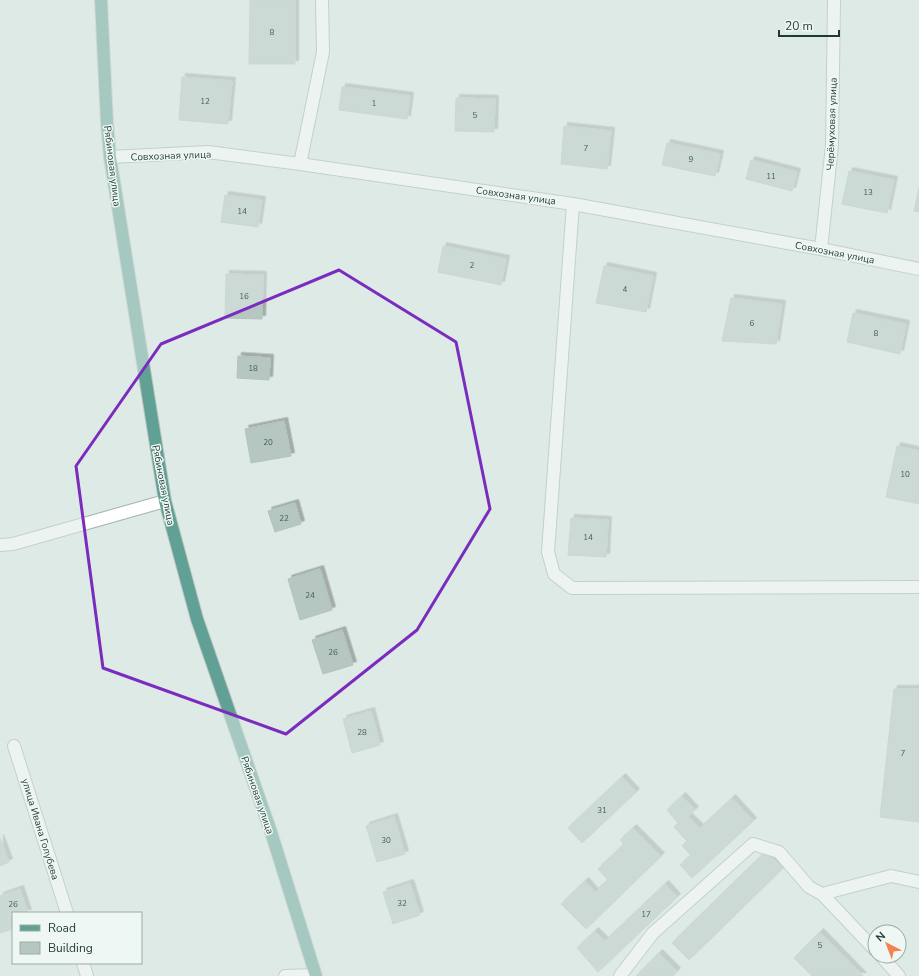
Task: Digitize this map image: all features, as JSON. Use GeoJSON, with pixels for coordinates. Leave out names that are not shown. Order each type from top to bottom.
{"type":"FeatureCollection","features":[{"type":"Feature","properties":{"kind":"main road","name":"Рябиновая улица"},"geometry":{"type":"LineString","coordinates":[[101,0],[110,157],[165,501],[197,619],[271,832],[316,976]]}},
{"type":"Feature","properties":{"kind":"street"},"geometry":{"type":"LineString","coordinates":[[300,164],[323,52],[322,0]]}},
{"type":"Feature","properties":{"kind":"street","name":"Черёмуховая улица"},"geometry":{"type":"LineString","coordinates":[[821,249],[832,145],[834,0]]}},
{"type":"Feature","properties":{"kind":"street","name":"Совхозная улица"},"geometry":{"type":"LineString","coordinates":[[110,157],[208,152],[300,164],[573,204],[821,249],[919,269]]}},
{"type":"Feature","properties":{"kind":"street"},"geometry":{"type":"LineString","coordinates":[[573,204],[548,552],[554,574],[572,588],[919,587]]}},
{"type":"Feature","properties":{"kind":"street"},"geometry":{"type":"LineString","coordinates":[[0,545],[13,544],[165,501]]}},
{"type":"Feature","properties":{"kind":"street","name":"улица Ивана Голубева"},"geometry":{"type":"LineString","coordinates":[[14,746],[67,912]]}},
{"type":"Feature","properties":{"kind":"street"},"geometry":{"type":"LineString","coordinates":[[620,976],[653,933],[753,844],[778,852],[809,887],[822,894],[867,942]]}},
{"type":"Feature","properties":{"kind":"street"},"geometry":{"type":"LineString","coordinates":[[822,894],[891,876],[919,882]]}},
{"type":"Feature","properties":{"kind":"street"},"geometry":{"type":"LineString","coordinates":[[83,964],[87,976]]}},
{"type":"Feature","properties":{"kind":"street"},"geometry":{"type":"LineString","coordinates":[[888,964],[899,976]]}},
{"type":"Feature","properties":{"kind":"street"},"geometry":{"type":"LineString","coordinates":[[285,976],[316,976]]}},
{"type":"Feature","properties":{"kind":"highlighted area"},"geometry":{"type":"Polygon","coordinates":[[[339,270],[456,342],[490,509],[417,630],[286,734],[103,668],[76,466],[161,344],[339,270]]]}},
{"type":"Feature","properties":{"kind":"building"},"geometry":{"type":"Polygon","coordinates":[[[250,0],[295,0],[295,64],[249,64],[250,0]]]}},
{"type":"Feature","properties":{"kind":"building"},"geometry":{"type":"Polygon","coordinates":[[[182,77],[232,81],[228,124],[179,120],[182,77]]]}},
{"type":"Feature","properties":{"kind":"building"},"geometry":{"type":"Polygon","coordinates":[[[342,87],[410,96],[407,119],[339,110],[342,87]]]}},
{"type":"Feature","properties":{"kind":"building"},"geometry":{"type":"Polygon","coordinates":[[[456,98],[495,99],[494,132],[455,131],[456,98]]]}},
{"type":"Feature","properties":{"kind":"building"},"geometry":{"type":"Polygon","coordinates":[[[564,126],[611,131],[607,169],[561,164],[564,126]]]}},
{"type":"Feature","properties":{"kind":"building"},"geometry":{"type":"Polygon","coordinates":[[[667,143],[720,154],[715,176],[662,165],[667,143]]]}},
{"type":"Feature","properties":{"kind":"building"},"geometry":{"type":"Polygon","coordinates":[[[751,160],[797,172],[792,191],[746,179],[751,160]]]}},
{"type":"Feature","properties":{"kind":"building"},"geometry":{"type":"Polygon","coordinates":[[[849,171],[894,180],[887,213],[842,204],[849,171]]]}},
{"type":"Feature","properties":{"kind":"building"},"geometry":{"type":"Polygon","coordinates":[[[919,188],[919,212],[914,211],[919,188]]]}},
{"type":"Feature","properties":{"kind":"building"},"geometry":{"type":"Polygon","coordinates":[[[225,195],[262,200],[258,227],[221,222],[225,195]]]}},
{"type":"Feature","properties":{"kind":"building"},"geometry":{"type":"Polygon","coordinates":[[[443,246],[506,259],[501,285],[438,272],[443,246]]]}},
{"type":"Feature","properties":{"kind":"building"},"geometry":{"type":"Polygon","coordinates":[[[604,266],[653,276],[646,312],[596,303],[604,266]]]}},
{"type":"Feature","properties":{"kind":"building"},"geometry":{"type":"Polygon","coordinates":[[[226,274],[263,275],[262,319],[225,318],[226,274]]]}},
{"type":"Feature","properties":{"kind":"building"},"geometry":{"type":"Polygon","coordinates":[[[731,298],[782,304],[776,344],[722,341],[731,298]]]}},
{"type":"Feature","properties":{"kind":"building"},"geometry":{"type":"Polygon","coordinates":[[[853,313],[906,324],[900,354],[847,342],[853,313]]]}},
{"type":"Feature","properties":{"kind":"building"},"geometry":{"type":"Polygon","coordinates":[[[238,356],[270,358],[269,380],[237,378],[238,356]]]}},
{"type":"Feature","properties":{"kind":"building"},"geometry":{"type":"Polygon","coordinates":[[[284,421],[291,456],[251,463],[245,429],[284,421]]]}},
{"type":"Feature","properties":{"kind":"building"},"geometry":{"type":"Polygon","coordinates":[[[897,446],[919,451],[919,504],[886,497],[897,446]]]}},
{"type":"Feature","properties":{"kind":"building"},"geometry":{"type":"Polygon","coordinates":[[[295,503],[301,524],[275,532],[268,511],[295,503]]]}},
{"type":"Feature","properties":{"kind":"building"},"geometry":{"type":"Polygon","coordinates":[[[571,518],[608,520],[606,557],[568,555],[571,518]]]}},
{"type":"Feature","properties":{"kind":"building"},"geometry":{"type":"Polygon","coordinates":[[[320,569],[332,610],[300,620],[288,579],[320,569]]]}},
{"type":"Feature","properties":{"kind":"building"},"geometry":{"type":"Polygon","coordinates":[[[342,630],[353,665],[323,674],[312,640],[342,630]]]}},
{"type":"Feature","properties":{"kind":"building"},"geometry":{"type":"Polygon","coordinates":[[[894,689],[919,689],[919,822],[880,817],[894,689]]]}},
{"type":"Feature","properties":{"kind":"building"},"geometry":{"type":"Polygon","coordinates":[[[371,711],[380,745],[352,753],[343,719],[371,711]]]}},
{"type":"Feature","properties":{"kind":"building"},"geometry":{"type":"Polygon","coordinates":[[[622,777],[636,792],[582,843],[568,828],[622,777]]]}},
{"type":"Feature","properties":{"kind":"building"},"geometry":{"type":"Polygon","coordinates":[[[682,796],[695,810],[688,816],[700,828],[732,798],[753,821],[692,878],[680,865],[691,855],[682,846],[687,841],[674,827],[678,823],[667,810],[682,796]]]}},
{"type":"Feature","properties":{"kind":"building"},"geometry":{"type":"Polygon","coordinates":[[[394,817],[405,854],[377,862],[366,826],[394,817]]]}},
{"type":"Feature","properties":{"kind":"building"},"geometry":{"type":"Polygon","coordinates":[[[633,828],[661,856],[586,929],[561,904],[585,881],[595,892],[608,880],[598,869],[624,844],[620,840],[633,828]]]}},
{"type":"Feature","properties":{"kind":"building"},"geometry":{"type":"Polygon","coordinates":[[[0,838],[9,862],[0,866],[0,838]]]}},
{"type":"Feature","properties":{"kind":"building"},"geometry":{"type":"Polygon","coordinates":[[[766,851],[783,868],[689,960],[672,943],[766,851]]]}},
{"type":"Feature","properties":{"kind":"building"},"geometry":{"type":"Polygon","coordinates":[[[410,883],[420,915],[393,924],[383,892],[410,883]]]}},
{"type":"Feature","properties":{"kind":"building"},"geometry":{"type":"Polygon","coordinates":[[[665,884],[677,897],[598,972],[577,948],[595,931],[605,941],[665,884]]]}},
{"type":"Feature","properties":{"kind":"building"},"geometry":{"type":"Polygon","coordinates":[[[20,889],[28,912],[12,912],[12,929],[0,933],[0,896],[20,889]]]}},
{"type":"Feature","properties":{"kind":"building"},"geometry":{"type":"Polygon","coordinates":[[[820,932],[863,976],[812,976],[794,958],[820,932]]]}},
{"type":"Feature","properties":{"kind":"building"},"geometry":{"type":"Polygon","coordinates":[[[659,953],[677,971],[673,976],[636,976],[659,953]]]}}]}
